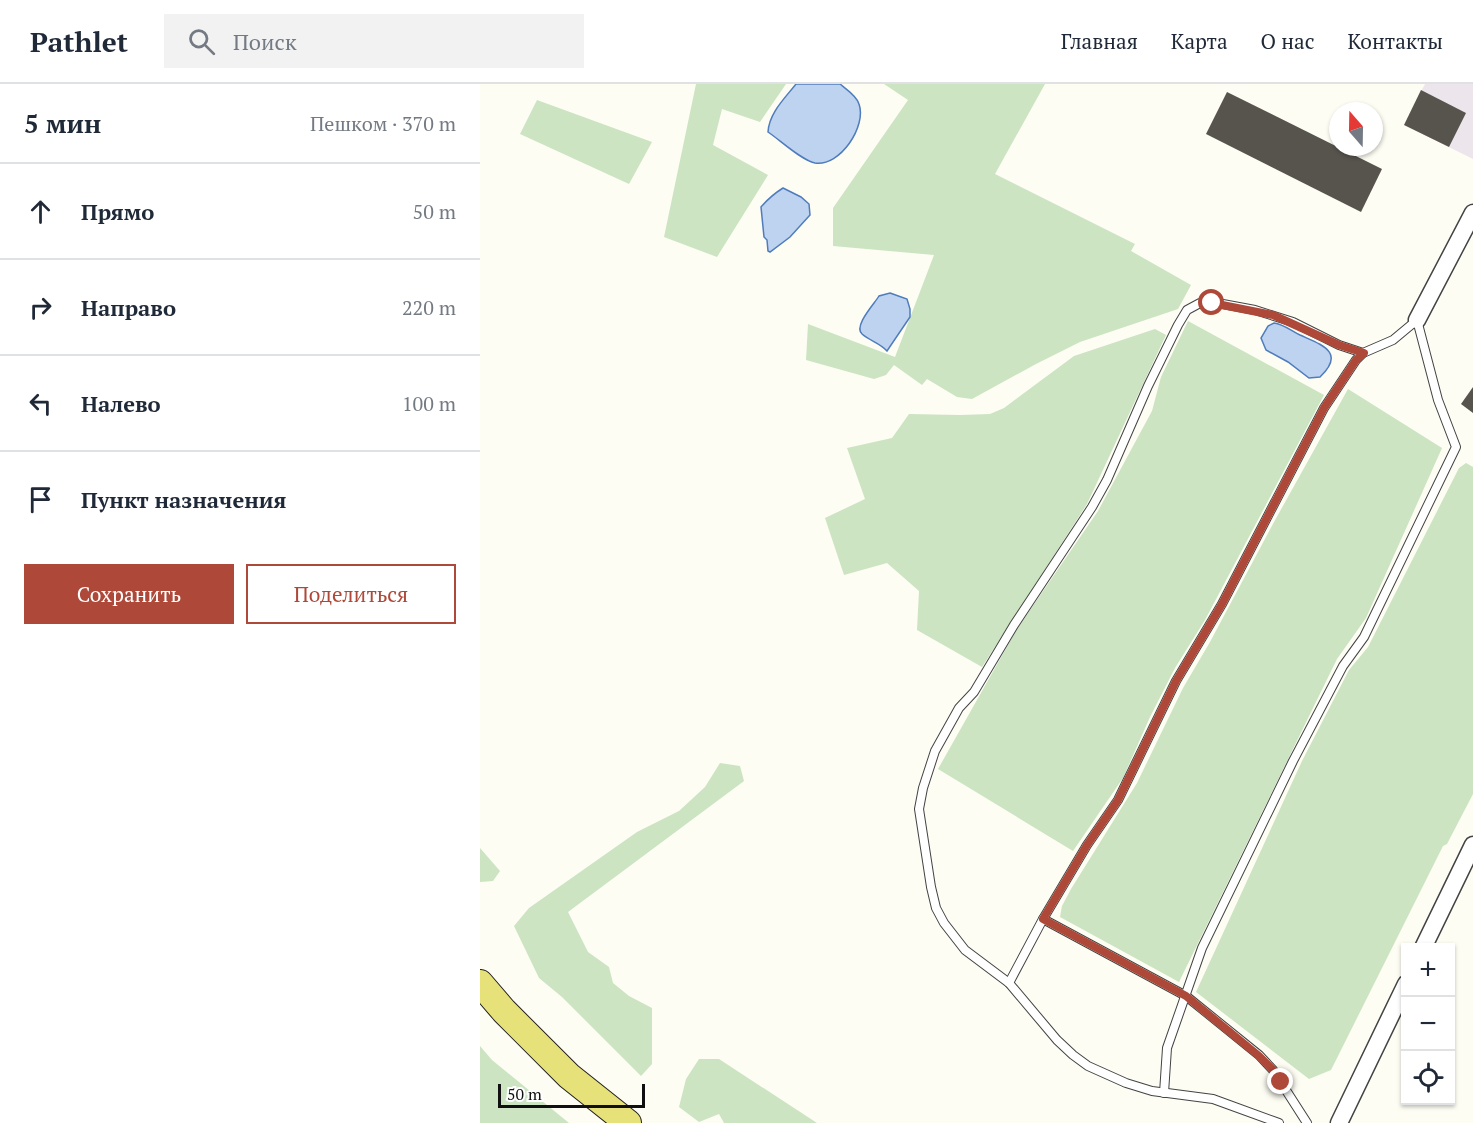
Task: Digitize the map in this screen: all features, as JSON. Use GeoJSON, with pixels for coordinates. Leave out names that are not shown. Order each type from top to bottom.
{"type":"FeatureCollection","features":[{"type":"Feature","properties":{"kind":"main road"},"geometry":{"type":"LineString","coordinates":[[480,983],[504,1011],[569,1076],[627,1123]]}},
{"type":"Feature","properties":{"kind":"street"},"geometry":{"type":"LineString","coordinates":[[1417,320],[1473,213]]}},
{"type":"Feature","properties":{"kind":"street"},"geometry":{"type":"LineString","coordinates":[[1425,943],[1473,845]]}},
{"type":"Feature","properties":{"kind":"street"},"geometry":{"type":"LineString","coordinates":[[1339,1123],[1401,994]]}},
{"type":"Feature","properties":{"kind":"lane"},"geometry":{"type":"LineString","coordinates":[[1279,1123],[1213,1099],[1152,1091],[1126,1083],[1088,1066],[1057,1040],[1008,983],[965,950],[944,922],[936,908],[920,826],[919,809],[935,751],[959,708],[974,692],[1020,615],[1092,507],[1107,480],[1148,386],[1187,310],[1200,303],[1212,303],[1256,310],[1293,322],[1339,345],[1364,353]]}},
{"type":"Feature","properties":{"kind":"lane"},"geometry":{"type":"LineString","coordinates":[[1008,983],[1087,845],[1118,800],[1176,681],[1222,604],[1324,408],[1356,360],[1364,353],[1393,340],[1417,320],[1438,400],[1456,447],[1364,637],[1343,666],[1288,771],[1202,948],[1167,1048],[1164,1093]]}},
{"type":"Feature","properties":{"kind":"lane"},"geometry":{"type":"LineString","coordinates":[[1043,919],[1186,996],[1273,1070],[1307,1123]]}},
{"type":"Feature","properties":{"kind":"shaded area"},"geometry":{"type":"Polygon","coordinates":[[[1425,84],[1473,84],[1473,159],[1404,125],[1425,84]]]}},
{"type":"Feature","properties":{"kind":"green space"},"geometry":{"type":"Polygon","coordinates":[[[696,84],[786,84],[760,122],[722,109],[713,145],[768,175],[717,257],[664,237],[696,84]]]}},
{"type":"Feature","properties":{"kind":"green space"},"geometry":{"type":"Polygon","coordinates":[[[884,84],[1045,84],[995,174],[1135,244],[1131,251],[1191,285],[1178,309],[1080,342],[972,399],[957,397],[927,379],[922,385],[894,365],[886,375],[874,379],[806,360],[808,324],[895,357],[934,255],[833,246],[833,208],[908,100],[884,84]]]}},
{"type":"Feature","properties":{"kind":"green space"},"geometry":{"type":"Polygon","coordinates":[[[537,100],[652,142],[629,184],[520,134],[537,100]]]}},
{"type":"Feature","properties":{"kind":"green space"},"geometry":{"type":"Polygon","coordinates":[[[1188,321],[1324,395],[1205,620],[1175,668],[1123,778],[1073,851],[938,769],[1017,629],[1098,511],[1152,411],[1161,377],[1188,321]]]}},
{"type":"Feature","properties":{"kind":"green space"},"geometry":{"type":"Polygon","coordinates":[[[1155,329],[1166,335],[1087,504],[982,667],[917,630],[919,591],[887,563],[844,575],[825,518],[865,499],[847,448],[892,438],[909,414],[990,414],[1004,408],[1074,356],[1155,329]]]}},
{"type":"Feature","properties":{"kind":"green space"},"geometry":{"type":"Polygon","coordinates":[[[1348,389],[1442,448],[1366,618],[1337,659],[1179,982],[1060,917],[1062,906],[1137,783],[1183,688],[1348,389]]]}},
{"type":"Feature","properties":{"kind":"green space"},"geometry":{"type":"Polygon","coordinates":[[[1466,463],[1473,467],[1473,794],[1447,844],[1443,846],[1331,1070],[1309,1079],[1196,992],[1302,761],[1349,670],[1368,647],[1459,468],[1466,463]]]}},
{"type":"Feature","properties":{"kind":"green space"},"geometry":{"type":"Polygon","coordinates":[[[720,763],[740,766],[744,781],[568,912],[588,952],[609,967],[613,983],[629,996],[652,1008],[652,1064],[641,1076],[562,997],[539,978],[514,926],[529,908],[637,832],[679,811],[705,787],[720,763]]]}},
{"type":"Feature","properties":{"kind":"green space"},"geometry":{"type":"Polygon","coordinates":[[[480,848],[500,871],[493,881],[480,882],[480,848]]]}},
{"type":"Feature","properties":{"kind":"green space"},"geometry":{"type":"Polygon","coordinates":[[[480,1046],[492,1060],[569,1123],[480,1123],[480,1046]]]}},
{"type":"Feature","properties":{"kind":"green space"},"geometry":{"type":"Polygon","coordinates":[[[699,1059],[719,1059],[817,1123],[724,1123],[719,1114],[699,1122],[679,1107],[686,1079],[699,1059]]]}},
{"type":"Feature","properties":{"kind":"water"},"geometry":{"type":"Polygon","coordinates":[[[796,84],[840,84],[858,101],[860,113],[855,133],[842,152],[834,159],[824,163],[809,161],[768,132],[774,112],[796,84]]]}},
{"type":"Feature","properties":{"kind":"water"},"geometry":{"type":"Polygon","coordinates":[[[783,188],[809,204],[810,215],[790,237],[770,252],[764,237],[761,207],[783,188]]]}},
{"type":"Feature","properties":{"kind":"water"},"geometry":{"type":"Polygon","coordinates":[[[890,293],[907,299],[910,317],[887,351],[862,334],[860,326],[879,296],[890,293]]]}},
{"type":"Feature","properties":{"kind":"water"},"geometry":{"type":"Polygon","coordinates":[[[1274,323],[1328,350],[1331,361],[1320,377],[1309,378],[1288,362],[1266,350],[1261,338],[1268,326],[1274,323]]]}},
{"type":"Feature","properties":{"kind":"building"},"geometry":{"type":"Polygon","coordinates":[[[1421,90],[1466,113],[1449,147],[1404,125],[1421,90]]]}},
{"type":"Feature","properties":{"kind":"building"},"geometry":{"type":"Polygon","coordinates":[[[1227,92],[1329,143],[1329,156],[1356,156],[1382,169],[1361,212],[1206,134],[1227,92]]]}},
{"type":"Feature","properties":{"kind":"building"},"geometry":{"type":"Polygon","coordinates":[[[1473,387],[1473,413],[1461,404],[1473,387]]]}},
{"type":"Feature","properties":{"kind":"route"},"geometry":{"type":"LineString","coordinates":[[1212,303],[1273,315],[1293,322],[1339,345],[1364,353],[1356,360],[1324,408],[1222,604],[1176,681],[1128,782],[1043,919],[1186,996],[1259,1056],[1281,1082]]}}]}
